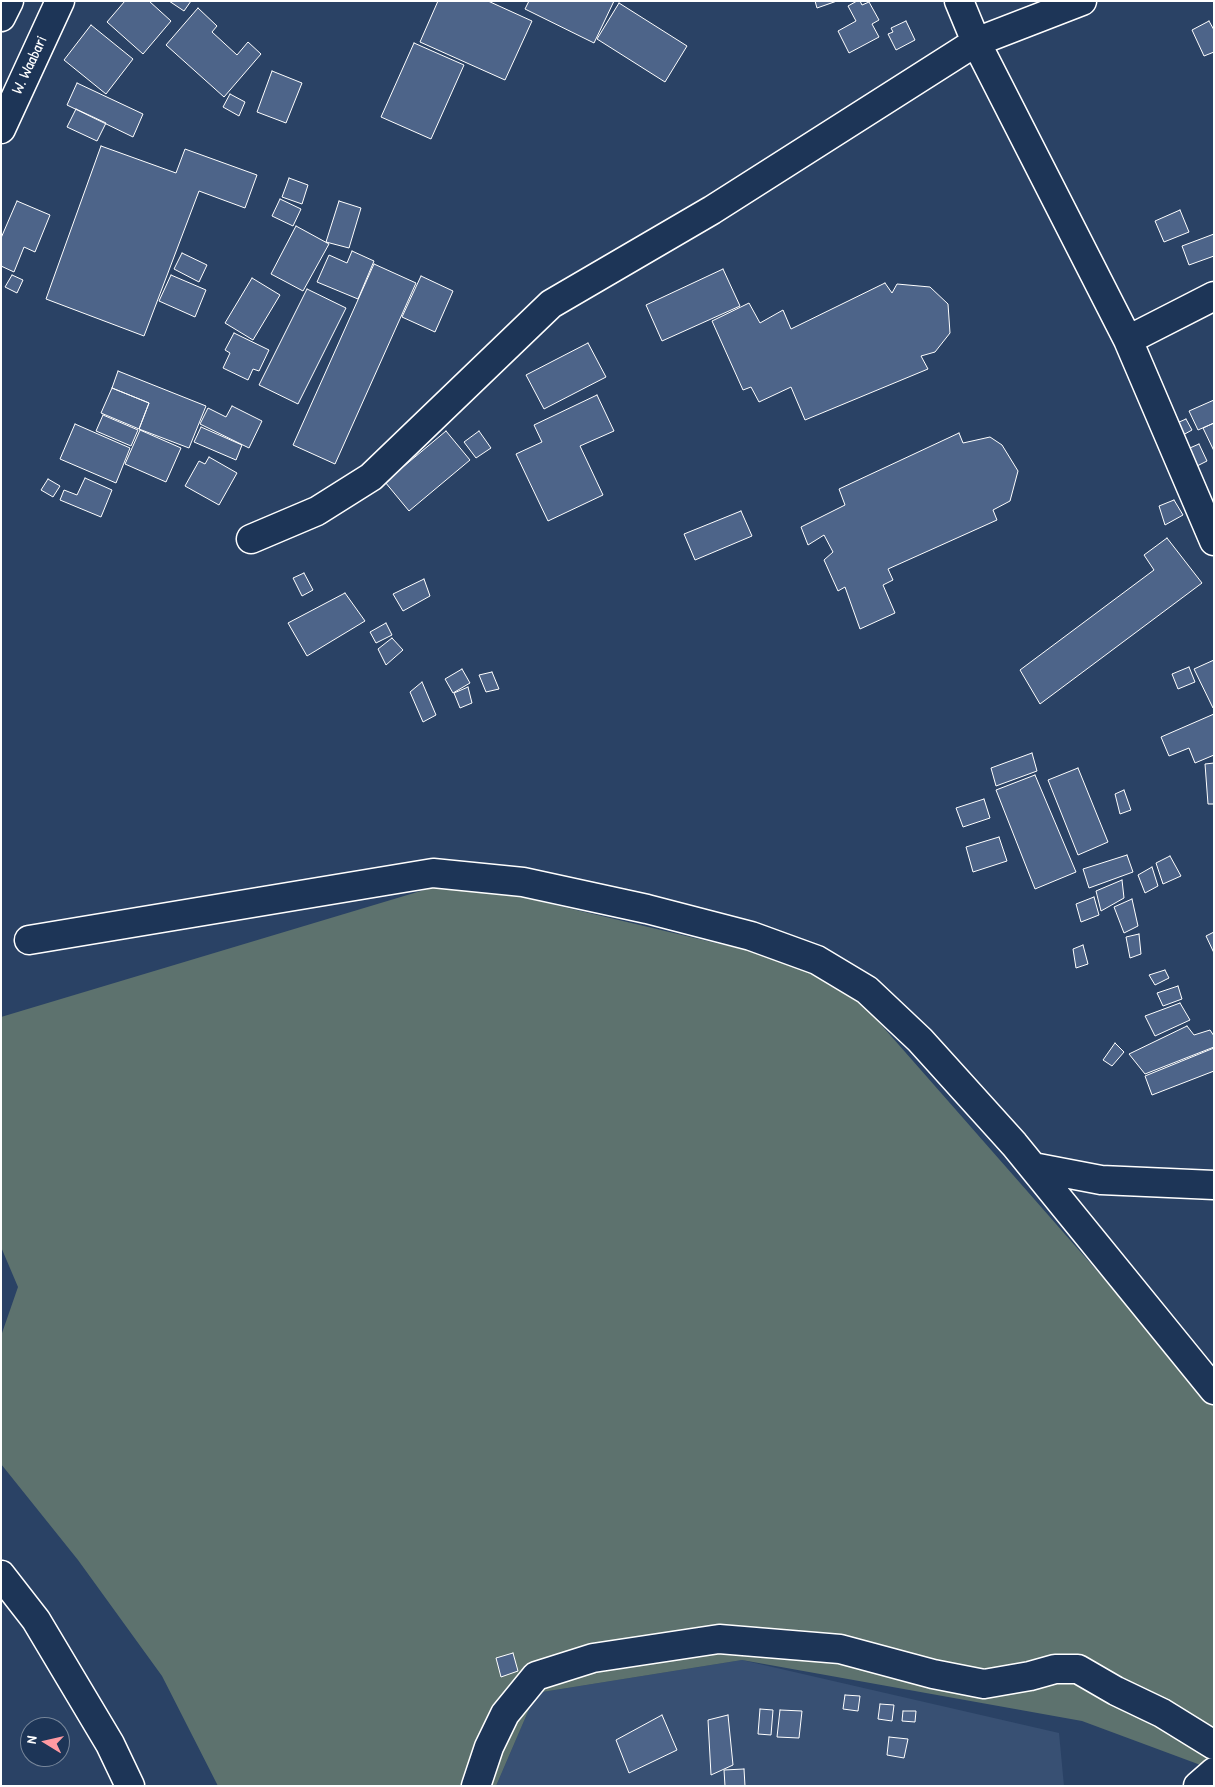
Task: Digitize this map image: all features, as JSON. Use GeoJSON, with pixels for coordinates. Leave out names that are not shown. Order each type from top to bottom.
{"type":"FeatureCollection","features":[{"type":"Feature","properties":{"kind":"street"},"geometry":{"type":"LineString","coordinates":[[1,17],[8,1]]}},
{"type":"Feature","properties":{"kind":"street","name":"W. Waabari"},"geometry":{"type":"LineString","coordinates":[[1,129],[60,1]]}},
{"type":"Feature","properties":{"kind":"street"},"geometry":{"type":"LineString","coordinates":[[959,1],[976,42],[1128,340],[1214,541]]}},
{"type":"Feature","properties":{"kind":"street"},"geometry":{"type":"LineString","coordinates":[[251,539],[317,510],[371,477],[551,304],[712,210],[976,42],[1082,1]]}},
{"type":"Feature","properties":{"kind":"street"},"geometry":{"type":"LineString","coordinates":[[1128,340],[1214,296]]}},
{"type":"Feature","properties":{"kind":"street"},"geometry":{"type":"LineString","coordinates":[[29,940],[434,872],[523,882],[647,909],[751,936],[817,960],[867,990],[920,1040],[1033,1167],[1214,1390]]}},
{"type":"Feature","properties":{"kind":"street"},"geometry":{"type":"LineString","coordinates":[[1033,1167],[1101,1180],[1214,1185]]}},
{"type":"Feature","properties":{"kind":"street"},"geometry":{"type":"LineString","coordinates":[[1,1575],[36,1620],[110,1744],[130,1786]]}},
{"type":"Feature","properties":{"kind":"street"},"geometry":{"type":"LineString","coordinates":[[476,1786],[489,1748],[505,1714],[536,1676],[593,1658],[719,1639],[840,1649],[933,1674],[984,1684],[1030,1676],[1055,1669],[1078,1669],[1116,1691],[1162,1713],[1214,1746]]}},
{"type":"Feature","properties":{"kind":"street"},"geometry":{"type":"LineString","coordinates":[[1198,1786],[1214,1772]]}},
{"type":"Feature","properties":{"kind":"shaded area"},"geometry":{"type":"Polygon","coordinates":[[[742,1660],[1059,1733],[1064,1786],[496,1786],[536,1693],[742,1660]]]}},
{"type":"Feature","properties":{"kind":"green space"},"geometry":{"type":"Polygon","coordinates":[[[454,881],[834,971],[1214,1404],[1214,1770],[1082,1721],[742,1660],[536,1693],[496,1786],[218,1786],[162,1676],[78,1560],[1,1464],[1,1336],[18,1287],[1,1247],[1,1017],[454,881]]]}},
{"type":"Feature","properties":{"kind":"building"},"geometry":{"type":"Polygon","coordinates":[[[125,1],[149,1],[171,21],[143,54],[107,22],[125,1]]]}},
{"type":"Feature","properties":{"kind":"building"},"geometry":{"type":"Polygon","coordinates":[[[169,1],[191,1],[184,11],[169,1]]]}},
{"type":"Feature","properties":{"kind":"building"},"geometry":{"type":"Polygon","coordinates":[[[438,1],[488,1],[532,21],[505,80],[420,42],[438,1]]]}},
{"type":"Feature","properties":{"kind":"building"},"geometry":{"type":"Polygon","coordinates":[[[529,1],[614,1],[594,43],[525,9],[529,1]]]}},
{"type":"Feature","properties":{"kind":"building"},"geometry":{"type":"Polygon","coordinates":[[[815,1],[837,1],[817,8],[815,1]]]}},
{"type":"Feature","properties":{"kind":"building"},"geometry":{"type":"Polygon","coordinates":[[[860,1],[862,5],[869,2],[879,20],[872,24],[879,37],[849,53],[838,31],[856,21],[848,6],[860,1]]]}},
{"type":"Feature","properties":{"kind":"building"},"geometry":{"type":"Polygon","coordinates":[[[619,3],[687,46],[665,82],[597,39],[619,3]]]}},
{"type":"Feature","properties":{"kind":"building"},"geometry":{"type":"Polygon","coordinates":[[[198,8],[217,26],[212,32],[237,55],[248,42],[261,54],[224,97],[166,45],[198,8]]]}},
{"type":"Feature","properties":{"kind":"building"},"geometry":{"type":"Polygon","coordinates":[[[906,21],[915,40],[896,50],[888,34],[893,32],[891,28],[906,21]]]}},
{"type":"Feature","properties":{"kind":"building"},"geometry":{"type":"Polygon","coordinates":[[[1209,21],[1214,30],[1214,52],[1204,56],[1192,30],[1209,21]]]}},
{"type":"Feature","properties":{"kind":"building"},"geometry":{"type":"Polygon","coordinates":[[[91,25],[133,59],[106,94],[64,60],[91,25]]]}},
{"type":"Feature","properties":{"kind":"building"},"geometry":{"type":"Polygon","coordinates":[[[414,43],[464,65],[431,139],[381,117],[414,43]]]}},
{"type":"Feature","properties":{"kind":"building"},"geometry":{"type":"Polygon","coordinates":[[[272,71],[302,83],[286,123],[257,112],[272,71]]]}},
{"type":"Feature","properties":{"kind":"building"},"geometry":{"type":"Polygon","coordinates":[[[77,83],[143,114],[133,137],[67,105],[77,83]]]}},
{"type":"Feature","properties":{"kind":"building"},"geometry":{"type":"Polygon","coordinates":[[[230,94],[245,102],[239,116],[223,107],[230,94]]]}},
{"type":"Feature","properties":{"kind":"building"},"geometry":{"type":"Polygon","coordinates":[[[76,109],[106,123],[97,141],[67,127],[76,109]]]}},
{"type":"Feature","properties":{"kind":"building"},"geometry":{"type":"Polygon","coordinates":[[[101,146],[176,173],[185,149],[257,175],[245,208],[199,191],[144,336],[46,299],[101,146]]]}},
{"type":"Feature","properties":{"kind":"building"},"geometry":{"type":"Polygon","coordinates":[[[289,178],[308,185],[302,204],[282,197],[289,178]]]}},
{"type":"Feature","properties":{"kind":"building"},"geometry":{"type":"Polygon","coordinates":[[[280,199],[301,209],[293,226],[272,216],[280,199]]]}},
{"type":"Feature","properties":{"kind":"building"},"geometry":{"type":"Polygon","coordinates":[[[17,201],[50,215],[35,252],[24,247],[14,272],[1,266],[1,238],[17,201]]]}},
{"type":"Feature","properties":{"kind":"building"},"geometry":{"type":"Polygon","coordinates":[[[339,201],[361,208],[349,248],[326,242],[339,201]]]}},
{"type":"Feature","properties":{"kind":"building"},"geometry":{"type":"Polygon","coordinates":[[[1180,210],[1189,232],[1164,242],[1155,221],[1180,210]]]}},
{"type":"Feature","properties":{"kind":"building"},"geometry":{"type":"Polygon","coordinates":[[[296,226],[329,244],[303,291],[271,274],[296,226]]]}},
{"type":"Feature","properties":{"kind":"building"},"geometry":{"type":"Polygon","coordinates":[[[1214,234],[1214,256],[1189,265],[1182,246],[1214,234]]]}},
{"type":"Feature","properties":{"kind":"building"},"geometry":{"type":"Polygon","coordinates":[[[352,251],[374,261],[358,299],[317,282],[329,255],[347,263],[352,251]]]}},
{"type":"Feature","properties":{"kind":"building"},"geometry":{"type":"Polygon","coordinates":[[[182,253],[207,265],[199,282],[174,269],[182,253]]]}},
{"type":"Feature","properties":{"kind":"building"},"geometry":{"type":"Polygon","coordinates":[[[374,264],[416,283],[335,464],[293,445],[374,264]]]}},
{"type":"Feature","properties":{"kind":"building"},"geometry":{"type":"Polygon","coordinates":[[[723,269],[740,306],[662,341],[646,305],[723,269]]]}},
{"type":"Feature","properties":{"kind":"building"},"geometry":{"type":"Polygon","coordinates":[[[12,275],[23,280],[17,293],[5,287],[12,275]]]}},
{"type":"Feature","properties":{"kind":"building"},"geometry":{"type":"Polygon","coordinates":[[[171,275],[206,290],[195,317],[159,301],[171,275]]]}},
{"type":"Feature","properties":{"kind":"building"},"geometry":{"type":"Polygon","coordinates":[[[421,276],[453,291],[435,332],[402,317],[421,276]]]}},
{"type":"Feature","properties":{"kind":"building"},"geometry":{"type":"Polygon","coordinates":[[[252,278],[280,295],[253,340],[225,323],[252,278]]]}},
{"type":"Feature","properties":{"kind":"building"},"geometry":{"type":"Polygon","coordinates":[[[885,283],[892,293],[897,284],[930,287],[948,304],[950,333],[935,352],[921,356],[928,369],[805,420],[791,387],[759,402],[751,387],[743,390],[712,321],[749,303],[760,323],[783,310],[791,329],[885,283]]]}},
{"type":"Feature","properties":{"kind":"building"},"geometry":{"type":"Polygon","coordinates":[[[307,289],[346,308],[298,404],[259,385],[307,289]]]}},
{"type":"Feature","properties":{"kind":"building"},"geometry":{"type":"Polygon","coordinates":[[[234,333],[269,350],[259,371],[253,369],[248,380],[223,368],[230,353],[225,350],[234,333]]]}},
{"type":"Feature","properties":{"kind":"building"},"geometry":{"type":"Polygon","coordinates":[[[588,343],[606,377],[544,409],[526,375],[588,343]]]}},
{"type":"Feature","properties":{"kind":"building"},"geometry":{"type":"Polygon","coordinates":[[[118,371],[206,406],[189,448],[139,429],[149,403],[112,388],[118,371]]]}},
{"type":"Feature","properties":{"kind":"building"},"geometry":{"type":"Polygon","coordinates":[[[112,388],[149,403],[139,429],[101,413],[112,388]]]}},
{"type":"Feature","properties":{"kind":"building"},"geometry":{"type":"Polygon","coordinates":[[[597,395],[614,431],[580,446],[603,495],[548,521],[516,454],[542,442],[534,425],[597,395]]]}},
{"type":"Feature","properties":{"kind":"building"},"geometry":{"type":"Polygon","coordinates":[[[1214,400],[1214,423],[1198,430],[1189,411],[1214,400]]]}},
{"type":"Feature","properties":{"kind":"building"},"geometry":{"type":"Polygon","coordinates":[[[232,406],[262,421],[249,448],[200,424],[208,408],[226,417],[232,406]]]}},
{"type":"Feature","properties":{"kind":"building"},"geometry":{"type":"Polygon","coordinates":[[[103,415],[138,430],[131,446],[96,431],[103,415]]]}},
{"type":"Feature","properties":{"kind":"building"},"geometry":{"type":"Polygon","coordinates":[[[1186,419],[1192,430],[1183,435],[1177,423],[1186,419]]]}},
{"type":"Feature","properties":{"kind":"building"},"geometry":{"type":"Polygon","coordinates":[[[1214,423],[1214,451],[1203,428],[1214,423]]]}},
{"type":"Feature","properties":{"kind":"building"},"geometry":{"type":"Polygon","coordinates":[[[75,424],[130,448],[116,483],[60,459],[75,424]]]}},
{"type":"Feature","properties":{"kind":"building"},"geometry":{"type":"Polygon","coordinates":[[[201,427],[242,445],[236,460],[194,442],[201,427]]]}},
{"type":"Feature","properties":{"kind":"building"},"geometry":{"type":"Polygon","coordinates":[[[140,430],[181,448],[166,482],[125,464],[140,430]]]}},
{"type":"Feature","properties":{"kind":"building"},"geometry":{"type":"Polygon","coordinates":[[[446,431],[470,460],[409,511],[385,482],[446,431]]]}},
{"type":"Feature","properties":{"kind":"building"},"geometry":{"type":"Polygon","coordinates":[[[479,431],[491,448],[476,458],[464,442],[479,431]]]}},
{"type":"Feature","properties":{"kind":"building"},"geometry":{"type":"Polygon","coordinates":[[[959,433],[963,443],[990,437],[1002,445],[1018,471],[1010,501],[993,510],[997,520],[888,569],[893,580],[883,585],[895,613],[860,629],[845,587],[838,591],[824,560],[833,552],[824,535],[808,545],[801,527],[845,505],[839,489],[959,433]]]}},
{"type":"Feature","properties":{"kind":"building"},"geometry":{"type":"Polygon","coordinates":[[[1199,444],[1207,461],[1191,469],[1183,451],[1199,444]]]}},
{"type":"Feature","properties":{"kind":"building"},"geometry":{"type":"Polygon","coordinates":[[[209,457],[237,473],[219,505],[185,486],[199,461],[205,464],[209,457]]]}},
{"type":"Feature","properties":{"kind":"building"},"geometry":{"type":"Polygon","coordinates":[[[85,478],[112,490],[101,517],[60,500],[64,490],[77,495],[85,478]]]}},
{"type":"Feature","properties":{"kind":"building"},"geometry":{"type":"Polygon","coordinates":[[[48,479],[60,486],[53,497],[41,490],[48,479]]]}},
{"type":"Feature","properties":{"kind":"building"},"geometry":{"type":"Polygon","coordinates":[[[1174,500],[1183,515],[1165,525],[1159,506],[1174,500]]]}},
{"type":"Feature","properties":{"kind":"building"},"geometry":{"type":"Polygon","coordinates":[[[741,511],[752,536],[695,560],[684,534],[741,511]]]}},
{"type":"Feature","properties":{"kind":"building"},"geometry":{"type":"Polygon","coordinates":[[[1167,538],[1202,583],[1040,704],[1020,670],[1154,570],[1144,555],[1167,538]]]}},
{"type":"Feature","properties":{"kind":"building"},"geometry":{"type":"Polygon","coordinates":[[[304,573],[313,590],[302,596],[293,578],[304,573]]]}},
{"type":"Feature","properties":{"kind":"building"},"geometry":{"type":"Polygon","coordinates":[[[424,579],[430,596],[403,611],[393,594],[424,579]]]}},
{"type":"Feature","properties":{"kind":"building"},"geometry":{"type":"Polygon","coordinates":[[[345,593],[365,621],[307,656],[288,623],[345,593]]]}},
{"type":"Feature","properties":{"kind":"building"},"geometry":{"type":"Polygon","coordinates":[[[386,623],[392,635],[376,643],[370,632],[386,623]]]}},
{"type":"Feature","properties":{"kind":"building"},"geometry":{"type":"Polygon","coordinates":[[[392,638],[403,650],[386,665],[378,649],[392,638]]]}},
{"type":"Feature","properties":{"kind":"building"},"geometry":{"type":"Polygon","coordinates":[[[1214,660],[1214,708],[1213,708],[1194,669],[1214,660]]]}},
{"type":"Feature","properties":{"kind":"building"},"geometry":{"type":"Polygon","coordinates":[[[1189,667],[1195,682],[1178,689],[1172,674],[1189,667]]]}},
{"type":"Feature","properties":{"kind":"building"},"geometry":{"type":"Polygon","coordinates":[[[462,669],[470,683],[453,693],[445,679],[462,669]]]}},
{"type":"Feature","properties":{"kind":"building"},"geometry":{"type":"Polygon","coordinates":[[[492,672],[499,689],[486,692],[479,675],[492,672]]]}},
{"type":"Feature","properties":{"kind":"building"},"geometry":{"type":"Polygon","coordinates":[[[422,682],[436,715],[423,722],[410,692],[422,682]]]}},
{"type":"Feature","properties":{"kind":"building"},"geometry":{"type":"Polygon","coordinates":[[[468,687],[472,703],[460,708],[454,693],[468,687]]]}},
{"type":"Feature","properties":{"kind":"building"},"geometry":{"type":"Polygon","coordinates":[[[1214,714],[1214,755],[1195,763],[1189,748],[1169,756],[1161,737],[1214,714]]]}},
{"type":"Feature","properties":{"kind":"building"},"geometry":{"type":"Polygon","coordinates":[[[1032,753],[1037,771],[996,786],[991,768],[1032,753]]]}},
{"type":"Feature","properties":{"kind":"building"},"geometry":{"type":"Polygon","coordinates":[[[1214,763],[1214,804],[1208,804],[1205,764],[1214,763]]]}},
{"type":"Feature","properties":{"kind":"building"},"geometry":{"type":"Polygon","coordinates":[[[1078,768],[1108,842],[1078,855],[1048,780],[1078,768]]]}},
{"type":"Feature","properties":{"kind":"building"},"geometry":{"type":"Polygon","coordinates":[[[1035,775],[1076,872],[1035,889],[996,790],[1035,775]]]}},
{"type":"Feature","properties":{"kind":"building"},"geometry":{"type":"Polygon","coordinates":[[[1124,790],[1131,810],[1120,814],[1115,794],[1124,790]]]}},
{"type":"Feature","properties":{"kind":"building"},"geometry":{"type":"Polygon","coordinates":[[[984,799],[990,818],[963,827],[956,808],[984,799]]]}},
{"type":"Feature","properties":{"kind":"building"},"geometry":{"type":"Polygon","coordinates":[[[999,837],[1007,861],[973,872],[966,847],[999,837]]]}},
{"type":"Feature","properties":{"kind":"building"},"geometry":{"type":"Polygon","coordinates":[[[1127,855],[1133,872],[1089,888],[1083,869],[1127,855]]]}},
{"type":"Feature","properties":{"kind":"building"},"geometry":{"type":"Polygon","coordinates":[[[1170,856],[1181,876],[1163,884],[1156,863],[1170,856]]]}},
{"type":"Feature","properties":{"kind":"building"},"geometry":{"type":"Polygon","coordinates":[[[1152,867],[1158,886],[1145,893],[1138,875],[1152,867]]]}},
{"type":"Feature","properties":{"kind":"building"},"geometry":{"type":"Polygon","coordinates":[[[1122,880],[1124,898],[1101,911],[1096,891],[1122,880]]]}},
{"type":"Feature","properties":{"kind":"building"},"geometry":{"type":"Polygon","coordinates":[[[1094,897],[1099,915],[1081,922],[1076,904],[1094,897]]]}},
{"type":"Feature","properties":{"kind":"building"},"geometry":{"type":"Polygon","coordinates":[[[1132,899],[1138,926],[1124,933],[1114,907],[1132,899]]]}},
{"type":"Feature","properties":{"kind":"building"},"geometry":{"type":"Polygon","coordinates":[[[1214,932],[1214,953],[1206,936],[1214,932]]]}},
{"type":"Feature","properties":{"kind":"building"},"geometry":{"type":"Polygon","coordinates":[[[1139,934],[1141,954],[1130,958],[1126,937],[1139,934]]]}},
{"type":"Feature","properties":{"kind":"building"},"geometry":{"type":"Polygon","coordinates":[[[1083,945],[1088,964],[1076,968],[1073,949],[1083,945]]]}},
{"type":"Feature","properties":{"kind":"building"},"geometry":{"type":"Polygon","coordinates":[[[1165,970],[1169,978],[1155,985],[1149,975],[1165,970]]]}},
{"type":"Feature","properties":{"kind":"building"},"geometry":{"type":"Polygon","coordinates":[[[1178,986],[1182,999],[1163,1006],[1157,993],[1178,986]]]}},
{"type":"Feature","properties":{"kind":"building"},"geometry":{"type":"Polygon","coordinates":[[[1180,1003],[1190,1020],[1155,1036],[1145,1016],[1180,1003]]]}},
{"type":"Feature","properties":{"kind":"building"},"geometry":{"type":"Polygon","coordinates":[[[1187,1026],[1194,1035],[1210,1030],[1214,1036],[1214,1047],[1145,1074],[1129,1054],[1187,1026]]]}},
{"type":"Feature","properties":{"kind":"building"},"geometry":{"type":"Polygon","coordinates":[[[1115,1043],[1124,1052],[1112,1066],[1103,1060],[1115,1043]]]}},
{"type":"Feature","properties":{"kind":"building"},"geometry":{"type":"Polygon","coordinates":[[[1214,1048],[1214,1071],[1152,1095],[1145,1076],[1214,1048]]]}},
{"type":"Feature","properties":{"kind":"building"},"geometry":{"type":"Polygon","coordinates":[[[513,1653],[518,1671],[501,1677],[496,1658],[513,1653]]]}},
{"type":"Feature","properties":{"kind":"building"},"geometry":{"type":"Polygon","coordinates":[[[845,1695],[860,1696],[858,1711],[843,1709],[845,1695]]]}},
{"type":"Feature","properties":{"kind":"building"},"geometry":{"type":"Polygon","coordinates":[[[880,1704],[894,1705],[892,1721],[878,1719],[880,1704]]]}},
{"type":"Feature","properties":{"kind":"building"},"geometry":{"type":"Polygon","coordinates":[[[760,1709],[773,1710],[771,1735],[758,1734],[760,1709]]]}},
{"type":"Feature","properties":{"kind":"building"},"geometry":{"type":"Polygon","coordinates":[[[780,1710],[802,1711],[799,1738],[777,1737],[780,1710]]]}},
{"type":"Feature","properties":{"kind":"building"},"geometry":{"type":"Polygon","coordinates":[[[903,1711],[916,1711],[915,1722],[902,1721],[903,1711]]]}},
{"type":"Feature","properties":{"kind":"building"},"geometry":{"type":"Polygon","coordinates":[[[662,1715],[677,1750],[629,1773],[616,1740],[662,1715]]]}},
{"type":"Feature","properties":{"kind":"building"},"geometry":{"type":"Polygon","coordinates":[[[728,1715],[733,1765],[711,1775],[708,1720],[728,1715]]]}},
{"type":"Feature","properties":{"kind":"building"},"geometry":{"type":"Polygon","coordinates":[[[889,1737],[908,1739],[904,1758],[887,1755],[889,1737]]]}},
{"type":"Feature","properties":{"kind":"building"},"geometry":{"type":"Polygon","coordinates":[[[744,1769],[745,1786],[725,1786],[724,1770],[744,1769]]]}}]}
